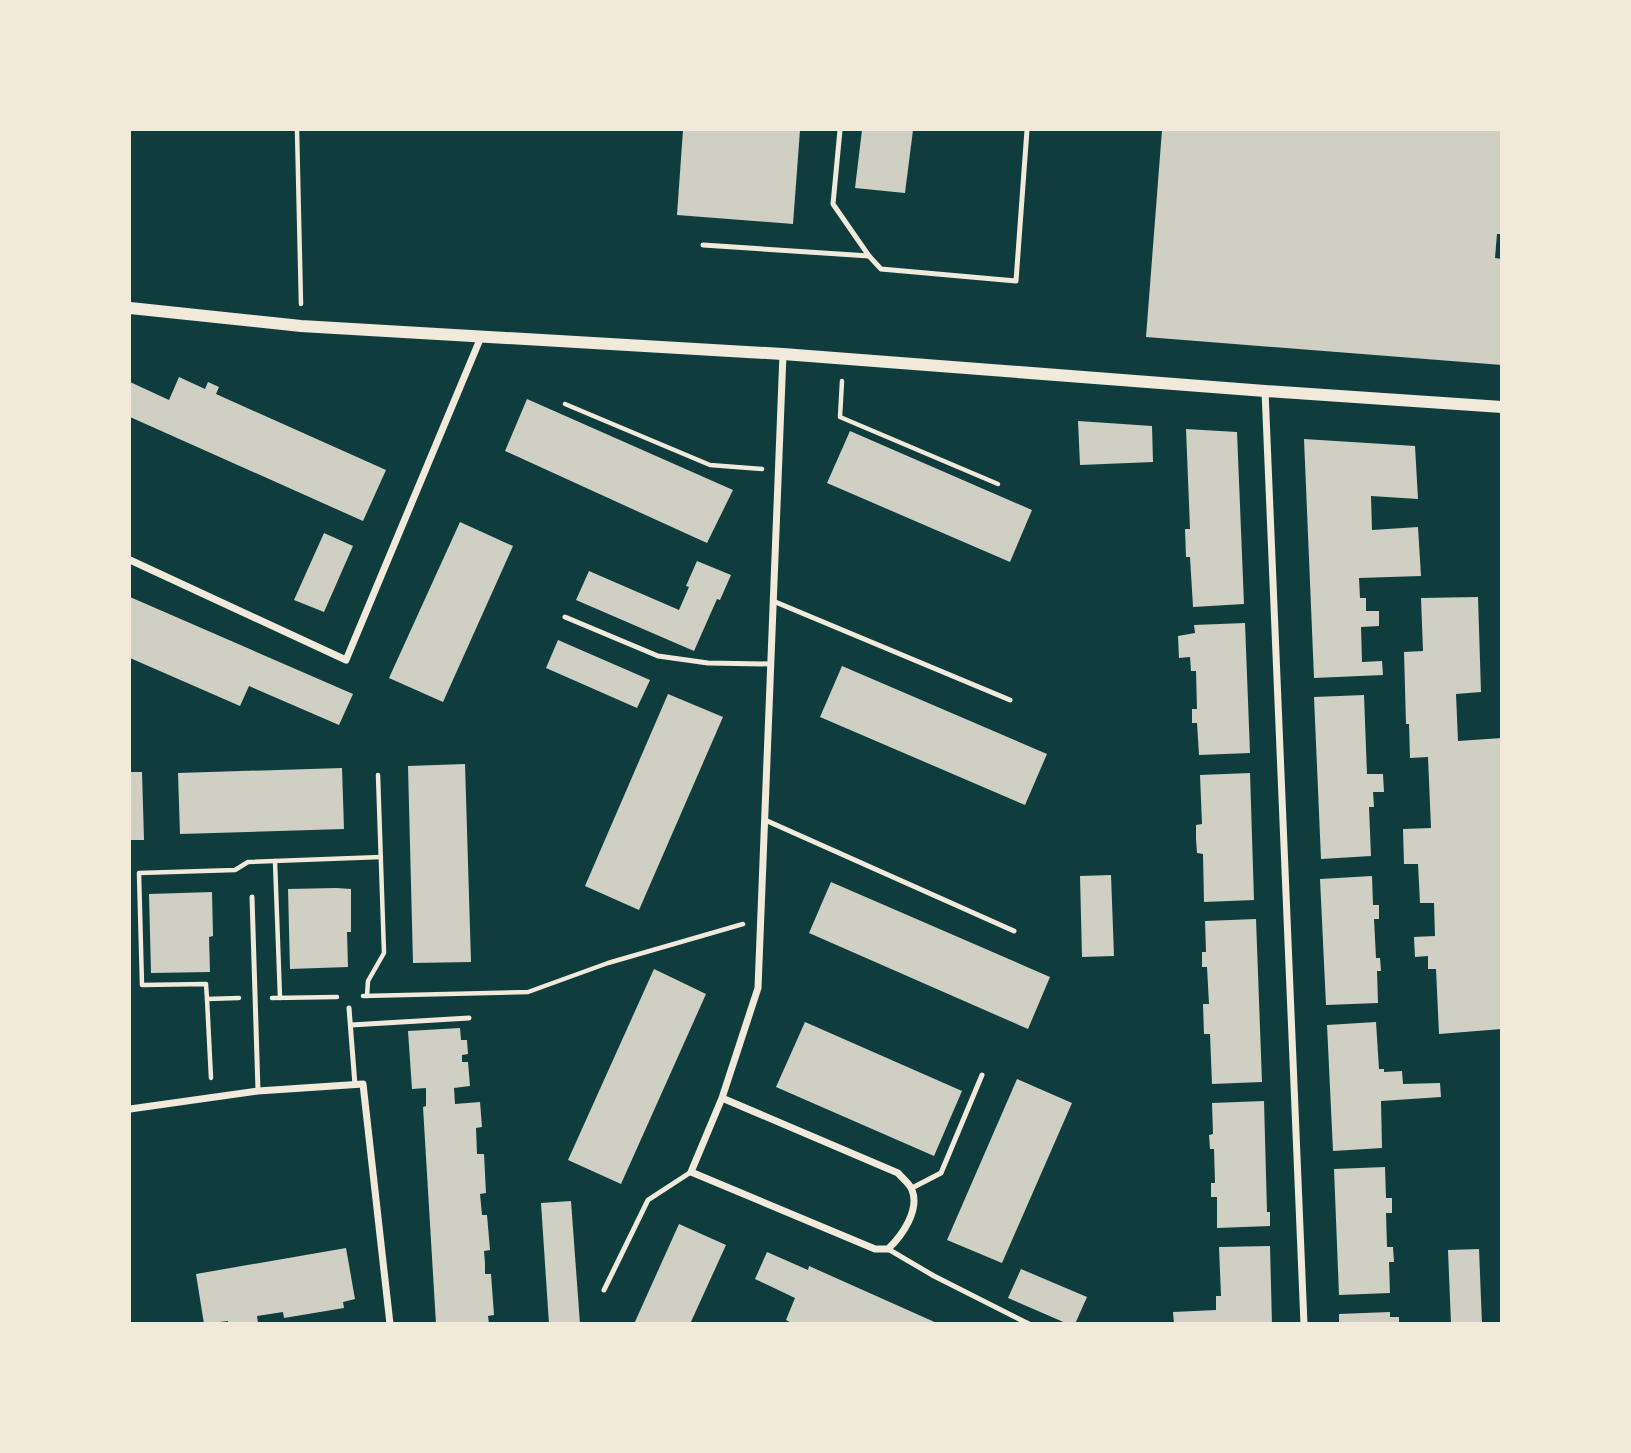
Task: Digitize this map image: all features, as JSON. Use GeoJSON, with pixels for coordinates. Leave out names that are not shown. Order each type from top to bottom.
{"type":"FeatureCollection","features":[{"type":"Feature","properties":{"kind":"street"},"geometry":{"type":"LineString","coordinates":[[130,308],[301,326],[783,354],[1502,407]]}},
{"type":"Feature","properties":{"kind":"street"},"geometry":{"type":"LineString","coordinates":[[130,560],[346,660],[481,337]]}},
{"type":"Feature","properties":{"kind":"street"},"geometry":{"type":"LineString","coordinates":[[722,1098],[898,1173],[912,1188],[915,1205],[899,1240],[888,1249],[875,1249],[691,1172],[722,1098],[758,988],[783,354]]}},
{"type":"Feature","properties":{"kind":"street"},"geometry":{"type":"LineString","coordinates":[[1265,391],[1304,1324]]}},
{"type":"Feature","properties":{"kind":"street"},"geometry":{"type":"LineString","coordinates":[[130,1109],[258,1091],[363,1084],[390,1324]]}},
{"type":"Feature","properties":{"kind":"lane"},"geometry":{"type":"LineString","coordinates":[[840,130],[833,204],[881,269],[1016,281],[1027,130]]}},
{"type":"Feature","properties":{"kind":"lane"},"geometry":{"type":"LineString","coordinates":[[703,245],[869,256]]}},
{"type":"Feature","properties":{"kind":"lane"},"geometry":{"type":"LineString","coordinates":[[773,601],[1010,701]]}},
{"type":"Feature","properties":{"kind":"lane"},"geometry":{"type":"LineString","coordinates":[[565,617],[658,656],[708,663],[770,664]]}},
{"type":"Feature","properties":{"kind":"lane"},"geometry":{"type":"LineString","coordinates":[[765,820],[1014,931]]}},
{"type":"Feature","properties":{"kind":"lane"},"geometry":{"type":"LineString","coordinates":[[252,897],[258,1091]]}},
{"type":"Feature","properties":{"kind":"lane"},"geometry":{"type":"LineString","coordinates":[[349,1008],[355,1085]]}},
{"type":"Feature","properties":{"kind":"lane"},"geometry":{"type":"LineString","coordinates":[[351,1025],[469,1018]]}},
{"type":"Feature","properties":{"kind":"lane"},"geometry":{"type":"LineString","coordinates":[[912,1188],[941,1173],[982,1075]]}},
{"type":"Feature","properties":{"kind":"lane"},"geometry":{"type":"LineString","coordinates":[[604,1290],[648,1200],[691,1172]]}},
{"type":"Feature","properties":{"kind":"lane"},"geometry":{"type":"LineString","coordinates":[[888,1249],[934,1276],[1029,1324]]}},
{"type":"Feature","properties":{"kind":"path"},"geometry":{"type":"LineString","coordinates":[[297,130],[301,326]]}},
{"type":"Feature","properties":{"kind":"path"},"geometry":{"type":"LineString","coordinates":[[842,359],[840,417],[998,484]]}},
{"type":"Feature","properties":{"kind":"path"},"geometry":{"type":"LineString","coordinates":[[565,404],[710,465],[778,470]]}},
{"type":"Feature","properties":{"kind":"path"},"geometry":{"type":"LineString","coordinates":[[367,996],[368,981],[384,953],[378,775]]}},
{"type":"Feature","properties":{"kind":"path"},"geometry":{"type":"LineString","coordinates":[[212,1097],[206,984],[142,985],[139,873],[235,870],[248,862],[381,857]]}},
{"type":"Feature","properties":{"kind":"path"},"geometry":{"type":"LineString","coordinates":[[275,861],[280,998]]}},
{"type":"Feature","properties":{"kind":"path"},"geometry":{"type":"LineString","coordinates":[[358,996],[528,992],[608,963],[760,919]]}},
{"type":"Feature","properties":{"kind":"path"},"geometry":{"type":"LineString","coordinates":[[207,999],[348,996]]}},
{"type":"Feature","properties":{"kind":"building"},"geometry":{"type":"Polygon","coordinates":[[[683,130],[800,130],[793,224],[677,215],[683,130]]]}},
{"type":"Feature","properties":{"kind":"building"},"geometry":{"type":"Polygon","coordinates":[[[862,130],[913,130],[905,193],[855,188],[862,130]]]}},
{"type":"Feature","properties":{"kind":"building"},"geometry":{"type":"Polygon","coordinates":[[[1162,130],[1502,130],[1502,234],[1497,234],[1495,258],[1502,259],[1502,365],[1146,337],[1162,130]]]}},
{"type":"Feature","properties":{"kind":"building"},"geometry":{"type":"Polygon","coordinates":[[[179,377],[205,389],[208,382],[219,387],[216,394],[386,470],[363,521],[130,417],[130,382],[169,400],[179,377]]]}},
{"type":"Feature","properties":{"kind":"building"},"geometry":{"type":"Polygon","coordinates":[[[527,399],[733,490],[707,543],[505,451],[527,399]]]}},
{"type":"Feature","properties":{"kind":"building"},"geometry":{"type":"Polygon","coordinates":[[[1078,421],[1152,426],[1153,462],[1080,465],[1078,421]]]}},
{"type":"Feature","properties":{"kind":"building"},"geometry":{"type":"Polygon","coordinates":[[[1186,429],[1237,432],[1244,604],[1193,607],[1190,557],[1186,557],[1185,529],[1190,529],[1186,429]]]}},
{"type":"Feature","properties":{"kind":"building"},"geometry":{"type":"Polygon","coordinates":[[[850,431],[1032,510],[1010,562],[827,483],[850,431]]]}},
{"type":"Feature","properties":{"kind":"building"},"geometry":{"type":"Polygon","coordinates":[[[1304,439],[1415,446],[1418,499],[1371,496],[1372,530],[1418,527],[1421,576],[1359,578],[1360,598],[1366,598],[1366,611],[1379,611],[1379,626],[1361,627],[1362,662],[1382,661],[1383,675],[1314,678],[1304,439]]]}},
{"type":"Feature","properties":{"kind":"building"},"geometry":{"type":"Polygon","coordinates":[[[460,522],[513,546],[443,702],[389,678],[460,522]]]}},
{"type":"Feature","properties":{"kind":"building"},"geometry":{"type":"Polygon","coordinates":[[[324,533],[353,546],[324,612],[294,600],[324,533]]]}},
{"type":"Feature","properties":{"kind":"building"},"geometry":{"type":"Polygon","coordinates":[[[697,561],[731,575],[694,651],[576,600],[589,571],[679,610],[697,561]]]}},
{"type":"Feature","properties":{"kind":"building"},"geometry":{"type":"Polygon","coordinates":[[[130,597],[353,694],[339,725],[249,686],[240,706],[130,658],[130,597]]]}},
{"type":"Feature","properties":{"kind":"building"},"geometry":{"type":"Polygon","coordinates":[[[1478,597],[1481,692],[1456,694],[1458,741],[1502,738],[1502,1029],[1439,1034],[1436,969],[1428,969],[1428,956],[1415,957],[1414,937],[1435,936],[1434,903],[1420,903],[1418,864],[1404,864],[1403,829],[1431,828],[1428,757],[1410,758],[1404,652],[1423,651],[1421,598],[1478,597]]]}},
{"type":"Feature","properties":{"kind":"building"},"geometry":{"type":"Polygon","coordinates":[[[1245,623],[1250,753],[1199,755],[1197,723],[1192,723],[1192,709],[1197,709],[1196,671],[1191,671],[1190,657],[1179,658],[1178,636],[1195,633],[1194,625],[1245,623]]]}},
{"type":"Feature","properties":{"kind":"building"},"geometry":{"type":"Polygon","coordinates":[[[558,640],[650,680],[637,708],[546,668],[558,640]]]}},
{"type":"Feature","properties":{"kind":"building"},"geometry":{"type":"Polygon","coordinates":[[[842,666],[1047,754],[1025,805],[820,717],[842,666]]]}},
{"type":"Feature","properties":{"kind":"building"},"geometry":{"type":"Polygon","coordinates":[[[668,694],[723,717],[639,910],[585,886],[668,694]]]}},
{"type":"Feature","properties":{"kind":"building"},"geometry":{"type":"Polygon","coordinates":[[[1364,695],[1367,774],[1383,774],[1384,792],[1373,792],[1374,807],[1369,807],[1371,856],[1321,859],[1314,697],[1364,695]]]}},
{"type":"Feature","properties":{"kind":"building"},"geometry":{"type":"Polygon","coordinates":[[[465,764],[471,962],[413,963],[408,766],[465,764]]]}},
{"type":"Feature","properties":{"kind":"building"},"geometry":{"type":"Polygon","coordinates":[[[342,768],[344,829],[180,834],[178,773],[342,768]]]}},
{"type":"Feature","properties":{"kind":"building"},"geometry":{"type":"Polygon","coordinates":[[[130,772],[142,772],[144,840],[130,840],[130,772]]]}},
{"type":"Feature","properties":{"kind":"building"},"geometry":{"type":"Polygon","coordinates":[[[1250,773],[1254,900],[1204,902],[1203,854],[1197,853],[1196,839],[1196,825],[1202,824],[1200,775],[1250,773]]]}},
{"type":"Feature","properties":{"kind":"building"},"geometry":{"type":"Polygon","coordinates":[[[1111,875],[1114,956],[1082,957],[1080,876],[1111,875]]]}},
{"type":"Feature","properties":{"kind":"building"},"geometry":{"type":"Polygon","coordinates":[[[1372,876],[1373,905],[1379,905],[1379,919],[1374,919],[1376,958],[1380,958],[1381,971],[1377,971],[1378,1003],[1326,1005],[1320,879],[1372,876]]]}},
{"type":"Feature","properties":{"kind":"building"},"geometry":{"type":"Polygon","coordinates":[[[831,882],[1050,977],[1028,1029],[809,933],[831,882]]]}},
{"type":"Feature","properties":{"kind":"building"},"geometry":{"type":"Polygon","coordinates":[[[288,889],[351,889],[351,932],[347,932],[348,967],[290,969],[288,889]]]}},
{"type":"Feature","properties":{"kind":"building"},"geometry":{"type":"Polygon","coordinates":[[[212,892],[210,972],[151,973],[149,894],[212,892]]]}},
{"type":"Feature","properties":{"kind":"building"},"geometry":{"type":"Polygon","coordinates":[[[1256,919],[1262,1082],[1212,1084],[1210,1034],[1204,1034],[1203,1004],[1209,1004],[1207,967],[1202,967],[1202,952],[1206,952],[1205,921],[1256,919]]]}},
{"type":"Feature","properties":{"kind":"building"},"geometry":{"type":"Polygon","coordinates":[[[654,969],[706,994],[621,1184],[568,1160],[654,969]]]}},
{"type":"Feature","properties":{"kind":"building"},"geometry":{"type":"Polygon","coordinates":[[[805,1022],[962,1091],[934,1156],[776,1087],[805,1022]]]}},
{"type":"Feature","properties":{"kind":"building"},"geometry":{"type":"Polygon","coordinates":[[[1376,1022],[1379,1069],[1384,1069],[1384,1072],[1402,1071],[1403,1084],[1440,1083],[1441,1097],[1381,1101],[1382,1148],[1333,1151],[1327,1025],[1376,1022]]]}},
{"type":"Feature","properties":{"kind":"building"},"geometry":{"type":"Polygon","coordinates":[[[460,1028],[461,1040],[467,1040],[468,1054],[462,1055],[462,1062],[468,1062],[470,1086],[454,1088],[455,1104],[480,1102],[482,1127],[476,1128],[477,1154],[484,1154],[486,1193],[480,1194],[482,1215],[487,1215],[490,1250],[484,1251],[485,1274],[491,1274],[494,1315],[488,1316],[489,1324],[436,1324],[423,1107],[426,1106],[426,1088],[412,1089],[408,1031],[460,1028]]]}},
{"type":"Feature","properties":{"kind":"building"},"geometry":{"type":"Polygon","coordinates":[[[1017,1079],[1072,1103],[1002,1263],[947,1240],[1017,1079]]]}},
{"type":"Feature","properties":{"kind":"building"},"geometry":{"type":"Polygon","coordinates":[[[1264,1101],[1267,1212],[1270,1212],[1270,1226],[1217,1228],[1217,1197],[1211,1197],[1211,1183],[1215,1183],[1214,1149],[1210,1149],[1209,1135],[1213,1134],[1212,1103],[1264,1101]]]}},
{"type":"Feature","properties":{"kind":"building"},"geometry":{"type":"Polygon","coordinates":[[[1385,1167],[1386,1198],[1392,1198],[1392,1213],[1386,1213],[1387,1247],[1393,1247],[1394,1262],[1389,1262],[1390,1293],[1339,1295],[1334,1169],[1385,1167]]]}},
{"type":"Feature","properties":{"kind":"building"},"geometry":{"type":"Polygon","coordinates":[[[571,1201],[580,1324],[549,1324],[541,1203],[571,1201]]]}},
{"type":"Feature","properties":{"kind":"building"},"geometry":{"type":"Polygon","coordinates":[[[679,1224],[726,1245],[690,1324],[634,1324],[679,1224]]]}},
{"type":"Feature","properties":{"kind":"building"},"geometry":{"type":"Polygon","coordinates":[[[1270,1246],[1272,1324],[1174,1324],[1173,1312],[1216,1310],[1216,1296],[1221,1296],[1219,1247],[1270,1246]]]}},
{"type":"Feature","properties":{"kind":"building"},"geometry":{"type":"Polygon","coordinates":[[[346,1248],[355,1299],[343,1302],[344,1308],[284,1318],[283,1312],[257,1316],[258,1323],[253,1324],[228,1324],[228,1321],[204,1324],[196,1274],[346,1248]]]}},
{"type":"Feature","properties":{"kind":"building"},"geometry":{"type":"Polygon","coordinates":[[[1479,1249],[1482,1324],[1451,1324],[1448,1250],[1479,1249]]]}},
{"type":"Feature","properties":{"kind":"building"},"geometry":{"type":"Polygon","coordinates":[[[767,1252],[808,1270],[809,1266],[939,1324],[793,1324],[786,1320],[795,1298],[755,1279],[767,1252]]]}},
{"type":"Feature","properties":{"kind":"building"},"geometry":{"type":"Polygon","coordinates":[[[1021,1269],[1087,1297],[1075,1324],[1068,1324],[1008,1298],[1021,1269]]]}},
{"type":"Feature","properties":{"kind":"building"},"geometry":{"type":"Polygon","coordinates":[[[1390,1312],[1390,1317],[1399,1317],[1399,1324],[1339,1324],[1339,1314],[1390,1312]]]}}]}
